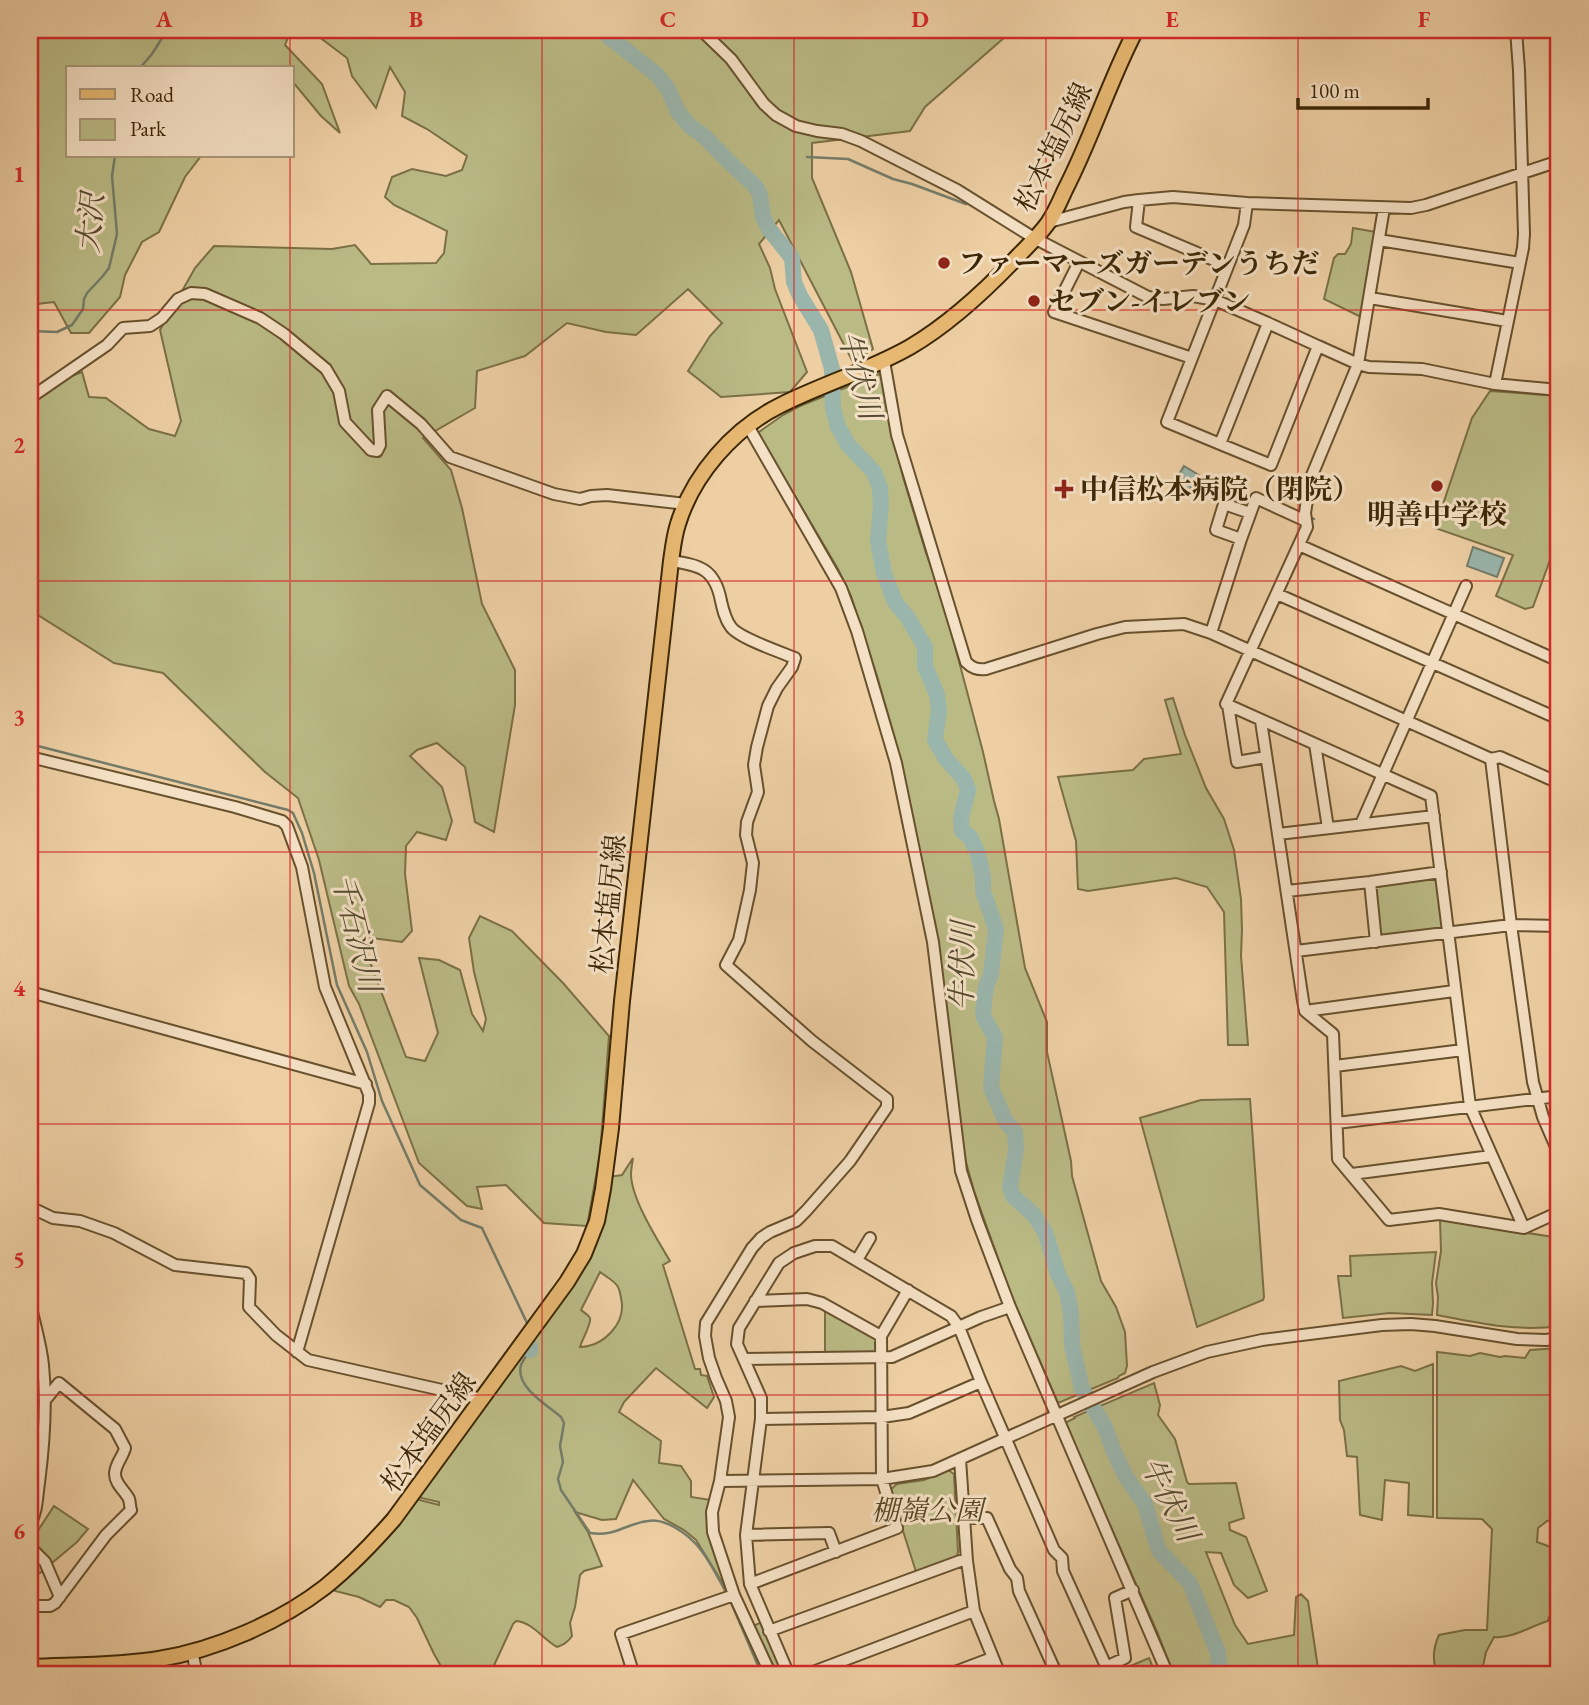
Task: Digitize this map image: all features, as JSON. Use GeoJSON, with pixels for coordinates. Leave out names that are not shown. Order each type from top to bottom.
{"type":"FeatureCollection","features":[{"type":"Feature","properties":{"kind":"main road","name":"松本塩尻線"},"geometry":{"type":"LineString","coordinates":[[30,1667],[159,1659],[231,1638],[268,1622],[305,1601],[366,1551],[394,1519],[567,1282],[584,1254],[597,1221],[603,1189],[671,561],[676,531],[686,504],[708,466],[729,442],[751,423],[778,406],[912,346],[949,320],[993,282],[1049,222],[1081,160],[1126,48],[1136,30]]}},
{"type":"Feature","properties":{"kind":"street"},"geometry":{"type":"LineString","coordinates":[[702,30],[731,59],[764,104],[776,115],[796,126],[842,134],[861,141],[957,190],[1034,238],[1147,298],[1193,296],[1215,300],[1369,367],[1422,369],[1495,384],[1559,390]]}},
{"type":"Feature","properties":{"kind":"street"},"geometry":{"type":"LineString","coordinates":[[1495,384],[1524,233],[1516,30]]}},
{"type":"Feature","properties":{"kind":"street"},"geometry":{"type":"LineString","coordinates":[[1049,222],[1139,200],[1173,197],[1247,203],[1411,208],[1559,161]]}},
{"type":"Feature","properties":{"kind":"street"},"geometry":{"type":"LineString","coordinates":[[1139,200],[1136,227],[1228,265]]}},
{"type":"Feature","properties":{"kind":"street"},"geometry":{"type":"LineString","coordinates":[[1247,203],[1244,225],[1167,422],[1271,465],[1318,346]]}},
{"type":"Feature","properties":{"kind":"street"},"geometry":{"type":"LineString","coordinates":[[1266,757],[1237,762],[1226,704],[1307,527],[1310,480],[1358,364],[1384,208]]}},
{"type":"Feature","properties":{"kind":"street"},"geometry":{"type":"LineString","coordinates":[[1379,240],[1520,263]]}},
{"type":"Feature","properties":{"kind":"street"},"geometry":{"type":"LineString","coordinates":[[1079,262],[1054,312],[1192,358]]}},
{"type":"Feature","properties":{"kind":"street"},"geometry":{"type":"LineString","coordinates":[[30,398],[107,345],[123,328],[150,326],[162,318],[178,299],[191,293],[205,294],[260,318],[285,334],[326,369],[339,391],[345,422],[372,450],[377,451],[380,445],[378,410],[387,396],[421,424],[450,457],[554,494],[580,499],[607,495],[686,504]]}},
{"type":"Feature","properties":{"kind":"street"},"geometry":{"type":"LineString","coordinates":[[1370,298],[1507,321]]}},
{"type":"Feature","properties":{"kind":"street"},"geometry":{"type":"LineString","coordinates":[[1220,444],[1268,323]]}},
{"type":"Feature","properties":{"kind":"street"},"geometry":{"type":"LineString","coordinates":[[878,363],[897,435],[966,662],[970,666],[986,669],[1125,627],[1184,624],[1211,633],[1491,759],[1500,757],[1559,783]]}},
{"type":"Feature","properties":{"kind":"street"},"geometry":{"type":"LineString","coordinates":[[751,423],[841,588],[857,631],[896,763],[933,942],[961,1171],[977,1220],[1010,1307],[1168,1675]]}},
{"type":"Feature","properties":{"kind":"street"},"geometry":{"type":"LineString","coordinates":[[1211,633],[1256,498],[1306,521]]}},
{"type":"Feature","properties":{"kind":"street"},"geometry":{"type":"LineString","coordinates":[[1241,539],[1216,530],[1224,504],[1250,513]]}},
{"type":"Feature","properties":{"kind":"street"},"geometry":{"type":"LineString","coordinates":[[1299,545],[1559,662]]}},
{"type":"Feature","properties":{"kind":"street"},"geometry":{"type":"LineString","coordinates":[[671,561],[694,564],[704,569],[716,582],[723,614],[732,629],[795,658],[768,706],[757,747],[754,765],[758,792],[747,822],[746,835],[753,863],[750,890],[739,940],[726,965],[811,1041],[887,1099],[887,1107],[850,1161],[806,1211],[796,1221],[761,1238],[752,1248],[706,1323],[705,1336],[709,1358],[726,1401],[729,1417],[720,1481],[712,1513],[713,1532],[730,1597],[771,1675]]}},
{"type":"Feature","properties":{"kind":"street"},"geometry":{"type":"LineString","coordinates":[[1361,824],[1466,586]]}},
{"type":"Feature","properties":{"kind":"street"},"geometry":{"type":"LineString","coordinates":[[1277,594],[1559,719]]}},
{"type":"Feature","properties":{"kind":"street"},"geometry":{"type":"LineString","coordinates":[[1228,705],[1431,796],[1470,1106],[1524,1227]]}},
{"type":"Feature","properties":{"kind":"street"},"geometry":{"type":"LineString","coordinates":[[1261,721],[1305,1011],[1334,1034],[1338,1159],[1389,1220],[1439,1214],[1524,1227],[1559,1212]]}},
{"type":"Feature","properties":{"kind":"street"},"geometry":{"type":"LineString","coordinates":[[1315,744],[1328,828]]}},
{"type":"Feature","properties":{"kind":"street"},"geometry":{"type":"LineString","coordinates":[[30,757],[235,807],[282,821],[287,825],[302,867],[325,987],[369,1094],[369,1103],[297,1352]]}},
{"type":"Feature","properties":{"kind":"street"},"geometry":{"type":"LineString","coordinates":[[1491,759],[1533,1082],[1542,1117],[1559,1154]]}},
{"type":"Feature","properties":{"kind":"street"},"geometry":{"type":"LineString","coordinates":[[1278,834],[1434,816]]}},
{"type":"Feature","properties":{"kind":"street"},"geometry":{"type":"LineString","coordinates":[[1287,891],[1441,872]]}},
{"type":"Feature","properties":{"kind":"street"},"geometry":{"type":"LineString","coordinates":[[1370,882],[1376,942]]}},
{"type":"Feature","properties":{"kind":"street"},"geometry":{"type":"LineString","coordinates":[[1296,951],[1511,925],[1559,926]]}},
{"type":"Feature","properties":{"kind":"street"},"geometry":{"type":"LineString","coordinates":[[1305,1011],[1454,990]]}},
{"type":"Feature","properties":{"kind":"street"},"geometry":{"type":"LineString","coordinates":[[30,992],[366,1084]]}},
{"type":"Feature","properties":{"kind":"street"},"geometry":{"type":"LineString","coordinates":[[1335,1066],[1463,1050]]}},
{"type":"Feature","properties":{"kind":"street"},"geometry":{"type":"LineString","coordinates":[[1337,1123],[1559,1096]]}},
{"type":"Feature","properties":{"kind":"street"},"geometry":{"type":"LineString","coordinates":[[1352,1174],[1491,1156]]}},
{"type":"Feature","properties":{"kind":"street"},"geometry":{"type":"LineString","coordinates":[[30,1207],[53,1218],[80,1221],[114,1233],[175,1265],[246,1273],[250,1279],[249,1307],[276,1335],[308,1360],[482,1399]]}},
{"type":"Feature","properties":{"kind":"street"},"geometry":{"type":"LineString","coordinates":[[857,1261],[870,1238]]}},
{"type":"Feature","properties":{"kind":"street"},"geometry":{"type":"LineString","coordinates":[[789,1675],[750,1584],[746,1535],[761,1419],[761,1398],[737,1344],[739,1328],[779,1263],[794,1253],[815,1246],[832,1246],[951,1316],[959,1327],[1054,1550],[1062,1558],[1063,1571],[1108,1671],[1125,1658],[1115,1598],[1133,1590]]}},
{"type":"Feature","properties":{"kind":"street"},"geometry":{"type":"LineString","coordinates":[[750,1584],[897,1528],[882,1479],[881,1336],[908,1290]]}},
{"type":"Feature","properties":{"kind":"street"},"geometry":{"type":"LineString","coordinates":[[755,1301],[807,1299],[821,1303],[881,1336]]}},
{"type":"Feature","properties":{"kind":"street"},"geometry":{"type":"LineString","coordinates":[[30,1302],[43,1362],[46,1399],[36,1507],[30,1524]]}},
{"type":"Feature","properties":{"kind":"street"},"geometry":{"type":"LineString","coordinates":[[744,1359],[892,1357],[1010,1307]]}},
{"type":"Feature","properties":{"kind":"street"},"geometry":{"type":"LineString","coordinates":[[720,1481],[882,1479],[933,1471],[1129,1382],[1192,1357],[1262,1339],[1411,1324],[1517,1339],[1559,1338]]}},
{"type":"Feature","properties":{"kind":"street"},"geometry":{"type":"LineString","coordinates":[[761,1419],[882,1417],[909,1413],[981,1382]]}},
{"type":"Feature","properties":{"kind":"street"},"geometry":{"type":"LineString","coordinates":[[30,1606],[50,1606],[55,1603],[106,1535],[131,1510],[129,1500],[116,1481],[117,1464],[125,1448],[115,1429],[59,1383],[46,1399]]}},
{"type":"Feature","properties":{"kind":"street"},"geometry":{"type":"LineString","coordinates":[[961,1459],[967,1561],[974,1611],[1000,1675]]}},
{"type":"Feature","properties":{"kind":"street"},"geometry":{"type":"LineString","coordinates":[[964,1518],[987,1518],[1010,1569],[1017,1578],[1019,1591],[1057,1675]]}},
{"type":"Feature","properties":{"kind":"street"},"geometry":{"type":"LineString","coordinates":[[746,1535],[829,1533],[836,1552]]}},
{"type":"Feature","properties":{"kind":"street"},"geometry":{"type":"LineString","coordinates":[[30,1547],[45,1562],[60,1597]]}},
{"type":"Feature","properties":{"kind":"street"},"geometry":{"type":"LineString","coordinates":[[769,1631],[960,1561],[967,1561]]}},
{"type":"Feature","properties":{"kind":"street"},"geometry":{"type":"LineString","coordinates":[[634,1675],[621,1634],[730,1597]]}},
{"type":"Feature","properties":{"kind":"street"},"geometry":{"type":"LineString","coordinates":[[806,1675],[974,1611]]}},
{"type":"Feature","properties":{"kind":"street"},"geometry":{"type":"LineString","coordinates":[[192,1651],[197,1675]]}},
{"type":"Feature","properties":{"kind":"street"},"geometry":{"type":"LineString","coordinates":[[947,1675],[992,1658]]}},
{"type":"Feature","properties":{"kind":"street"},"geometry":{"type":"LineString","coordinates":[[1490,1675],[1547,1675]]}},
{"type":"Feature","properties":{"kind":"green space"},"geometry":{"type":"Polygon","coordinates":[[[30,30],[291,30],[285,45],[322,84],[340,133],[321,116],[294,83],[294,66],[66,66],[66,158],[199,158],[185,177],[159,232],[142,242],[125,275],[120,297],[89,333],[71,333],[54,302],[30,307],[30,30]]]}},
{"type":"Feature","properties":{"kind":"green space"},"geometry":{"type":"Polygon","coordinates":[[[310,30],[1013,30],[925,107],[910,131],[812,143],[812,178],[851,272],[873,349],[853,362],[779,220],[759,244],[807,372],[790,392],[721,397],[688,371],[710,336],[722,323],[688,289],[636,335],[606,332],[567,323],[525,356],[477,371],[475,408],[423,438],[451,470],[462,508],[482,604],[515,670],[515,705],[494,832],[475,822],[465,767],[437,743],[417,750],[410,756],[442,787],[452,821],[446,840],[417,832],[406,846],[405,874],[412,931],[402,942],[364,937],[365,949],[406,1057],[425,1061],[438,1033],[419,958],[439,960],[460,970],[472,1014],[483,1031],[486,1019],[469,938],[480,916],[512,931],[563,983],[609,1036],[600,1154],[587,1226],[544,1223],[506,1185],[477,1187],[482,1209],[467,1206],[419,1163],[359,1004],[349,986],[319,860],[298,798],[265,772],[163,673],[114,663],[30,610],[30,392],[82,372],[89,397],[106,398],[149,429],[175,436],[181,421],[160,330],[195,268],[214,246],[332,249],[355,245],[371,264],[436,263],[444,253],[447,231],[394,205],[385,197],[392,177],[412,169],[446,176],[462,170],[467,156],[402,116],[405,92],[390,67],[376,108],[352,76],[347,58],[310,30]]]}},
{"type":"Feature","properties":{"kind":"green space"},"geometry":{"type":"Polygon","coordinates":[[[1353,228],[1376,232],[1361,317],[1324,299],[1334,258],[1338,254],[1345,254],[1351,244],[1353,228]]]}},
{"type":"Feature","properties":{"kind":"green space"},"geometry":{"type":"Polygon","coordinates":[[[879,374],[884,378],[892,432],[903,477],[942,597],[983,752],[999,819],[1025,968],[1047,1022],[1047,1052],[1072,1176],[1101,1281],[1116,1307],[1125,1332],[1125,1373],[1058,1403],[1010,1292],[974,1191],[962,1148],[939,948],[895,739],[877,676],[851,596],[838,569],[759,435],[759,432],[783,415],[800,406],[879,374]]]}},
{"type":"Feature","properties":{"kind":"green space"},"geometry":{"type":"Polygon","coordinates":[[[1490,391],[1559,396],[1559,535],[1533,607],[1525,609],[1496,596],[1513,555],[1435,528],[1472,418],[1490,391]]]}},
{"type":"Feature","properties":{"kind":"green space"},"geometry":{"type":"Polygon","coordinates":[[[1173,698],[1206,788],[1224,819],[1234,850],[1241,899],[1241,956],[1248,1045],[1228,1045],[1224,912],[1207,887],[1176,878],[1088,891],[1078,889],[1076,841],[1058,777],[1133,770],[1144,759],[1181,754],[1165,700],[1173,698]]]}},
{"type":"Feature","properties":{"kind":"green space"},"geometry":{"type":"Polygon","coordinates":[[[1432,878],[1437,881],[1443,927],[1441,930],[1382,937],[1374,889],[1377,885],[1432,878]]]}},
{"type":"Feature","properties":{"kind":"green space"},"geometry":{"type":"Polygon","coordinates":[[[1250,1099],[1264,1297],[1263,1300],[1197,1327],[1140,1118],[1201,1100],[1250,1099]]]}},
{"type":"Feature","properties":{"kind":"green space"},"geometry":{"type":"Polygon","coordinates":[[[633,1158],[632,1185],[646,1219],[670,1261],[663,1265],[695,1369],[700,1369],[701,1375],[707,1376],[714,1397],[707,1408],[656,1368],[624,1402],[619,1412],[661,1441],[659,1463],[681,1466],[691,1481],[691,1497],[711,1500],[708,1512],[709,1535],[728,1592],[696,1540],[664,1519],[633,1480],[616,1519],[602,1520],[575,1512],[588,1532],[602,1566],[584,1571],[580,1575],[570,1623],[572,1636],[569,1640],[557,1647],[532,1628],[516,1621],[491,1672],[446,1675],[409,1607],[394,1600],[386,1600],[380,1607],[359,1597],[335,1591],[333,1587],[416,1499],[439,1505],[439,1502],[421,1498],[419,1494],[580,1271],[609,1177],[622,1175],[633,1158]],[[600,1272],[581,1310],[590,1320],[580,1347],[589,1346],[605,1338],[621,1316],[619,1288],[600,1272]]]}},
{"type":"Feature","properties":{"kind":"green space"},"geometry":{"type":"Polygon","coordinates":[[[1440,1219],[1553,1237],[1559,1249],[1559,1326],[1513,1327],[1437,1315],[1440,1219]]]}},
{"type":"Feature","properties":{"kind":"green space"},"geometry":{"type":"Polygon","coordinates":[[[1436,1252],[1432,1315],[1390,1313],[1343,1318],[1338,1276],[1351,1276],[1350,1256],[1436,1252]]]}},
{"type":"Feature","properties":{"kind":"green space"},"geometry":{"type":"Polygon","coordinates":[[[825,1308],[873,1336],[877,1341],[877,1349],[873,1354],[825,1354],[825,1308]]]}},
{"type":"Feature","properties":{"kind":"green space"},"geometry":{"type":"Polygon","coordinates":[[[1559,1348],[1559,1519],[1547,1521],[1538,1528],[1537,1542],[1559,1550],[1559,1613],[1549,1617],[1548,1621],[1521,1632],[1494,1637],[1486,1652],[1482,1671],[1467,1675],[1438,1675],[1434,1655],[1439,1635],[1465,1630],[1487,1630],[1492,1529],[1482,1519],[1437,1518],[1437,1352],[1525,1358],[1530,1350],[1559,1348]]]}},
{"type":"Feature","properties":{"kind":"green space"},"geometry":{"type":"Polygon","coordinates":[[[1433,1364],[1433,1517],[1408,1515],[1409,1483],[1385,1480],[1382,1520],[1360,1515],[1357,1457],[1347,1456],[1340,1420],[1339,1381],[1401,1366],[1415,1371],[1433,1364]]]}},
{"type":"Feature","properties":{"kind":"green space"},"geometry":{"type":"Polygon","coordinates":[[[1154,1383],[1160,1405],[1158,1415],[1175,1439],[1187,1482],[1236,1483],[1244,1518],[1229,1523],[1230,1530],[1246,1537],[1267,1591],[1248,1598],[1234,1585],[1221,1553],[1206,1552],[1235,1625],[1248,1644],[1294,1635],[1296,1597],[1301,1594],[1308,1601],[1319,1675],[1174,1675],[1065,1423],[1154,1383]]]}},
{"type":"Feature","properties":{"kind":"green space","name":"棚嶺公園"},"geometry":{"type":"Polygon","coordinates":[[[948,1470],[954,1474],[958,1552],[956,1559],[917,1575],[890,1490],[897,1484],[924,1480],[948,1470]]]}},
{"type":"Feature","properties":{"kind":"green space"},"geometry":{"type":"Polygon","coordinates":[[[54,1506],[88,1529],[77,1542],[40,1573],[30,1575],[30,1531],[35,1535],[54,1506]]]}},
{"type":"Feature","properties":{"kind":"green space"},"geometry":{"type":"Polygon","coordinates":[[[762,1622],[785,1675],[774,1675],[753,1626],[762,1622]]]}},
{"type":"Feature","properties":{"kind":"green space"},"geometry":{"type":"Polygon","coordinates":[[[1149,1658],[1156,1675],[1114,1675],[1114,1673],[1149,1658]]]}},
{"type":"Feature","properties":{"kind":"water"},"geometry":{"type":"Polygon","coordinates":[[[1184,466],[1199,475],[1185,497],[1171,488],[1184,466]]]}},
{"type":"Feature","properties":{"kind":"water"},"geometry":{"type":"Polygon","coordinates":[[[1473,547],[1504,558],[1497,577],[1467,566],[1473,547]]]}},
{"type":"Feature","properties":{"kind":"waterway","name":"大沢"},"geometry":{"type":"LineString","coordinates":[[142,66],[167,30]]}},
{"type":"Feature","properties":{"kind":"waterway","name":"牛伏川"},"geometry":{"type":"LineString","coordinates":[[602,30],[656,74],[668,89],[678,112],[690,126],[705,137],[756,187],[763,217],[792,258],[794,282],[821,330],[832,369],[833,408],[838,427],[849,446],[874,472],[880,488],[878,541],[884,573],[895,602],[925,647],[925,666],[937,695],[939,710],[935,740],[946,759],[964,779],[968,790],[961,818],[962,831],[970,837],[978,854],[983,891],[996,929],[983,1012],[995,1037],[991,1088],[1006,1122],[1015,1132],[1016,1150],[1010,1187],[1013,1196],[1034,1215],[1045,1232],[1058,1274],[1067,1292],[1072,1345],[1082,1389],[1105,1427],[1126,1477],[1145,1504],[1159,1551],[1190,1583],[1218,1653],[1220,1675]]}},
{"type":"Feature","properties":{"kind":"waterway"},"geometry":{"type":"LineString","coordinates":[[807,157],[848,159],[893,179],[966,204]]}},
{"type":"Feature","properties":{"kind":"waterway","name":"大沢"},"geometry":{"type":"LineString","coordinates":[[30,331],[57,332],[72,325],[83,309],[87,293],[109,268],[117,234],[112,176],[115,158]]}},
{"type":"Feature","properties":{"kind":"waterway"},"geometry":{"type":"LineString","coordinates":[[1312,505],[1316,483]]}},
{"type":"Feature","properties":{"kind":"waterway"},"geometry":{"type":"LineString","coordinates":[[1311,510],[1310,517],[1314,519]]}},
{"type":"Feature","properties":{"kind":"waterway","name":"千石沢川"},"geometry":{"type":"LineString","coordinates":[[30,744],[293,813],[314,873],[337,985],[367,1052],[382,1101],[420,1185],[461,1220],[482,1228],[528,1325]]}},
{"type":"Feature","properties":{"kind":"waterway","name":"千石沢川"},"geometry":{"type":"LineString","coordinates":[[530,1350],[521,1365],[520,1373],[527,1388],[561,1417],[564,1423],[560,1446],[563,1462],[558,1479],[561,1490],[590,1533],[613,1532],[651,1520],[667,1524],[684,1533],[699,1548],[727,1594]]}},
{"type":"Feature","properties":{"kind":"waterway","name":"千石沢川"},"geometry":{"type":"LineString","coordinates":[[730,1600],[762,1675]]}},
{"type":"Feature","properties":{"kind":"place","name":"ファーマーズガーデンうちだ"},"geometry":{"type":"Point","coordinates":[944,263]}},
{"type":"Feature","properties":{"kind":"place","name":"セブン-イレブン"},"geometry":{"type":"Point","coordinates":[1034,301]}},
{"type":"Feature","properties":{"kind":"place","name":"明善中学校"},"geometry":{"type":"Point","coordinates":[1437,486]}},
{"type":"Feature","properties":{"kind":"place","name":"中信松本病院（閉院）"},"geometry":{"type":"Point","coordinates":[1064,489]}}]}
